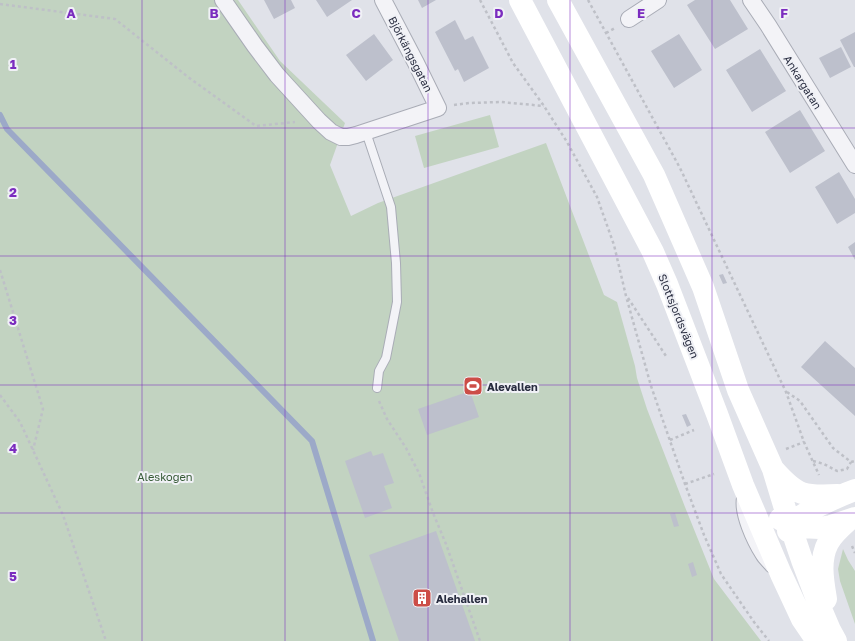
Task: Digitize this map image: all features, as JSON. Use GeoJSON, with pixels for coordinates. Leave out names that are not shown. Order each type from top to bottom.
{"type":"FeatureCollection","features":[{"type":"Feature","properties":{"kind":"main road","name":"Slottsjordsvägen"},"geometry":{"type":"LineString","coordinates":[[520,0],[653,252],[667,284],[743,485],[802,619],[828,637]]}},
{"type":"Feature","properties":{"kind":"main road"},"geometry":{"type":"LineString","coordinates":[[558,0],[654,175],[703,287],[738,390],[773,469],[790,525],[828,637]]}},
{"type":"Feature","properties":{"kind":"main road"},"geometry":{"type":"LineString","coordinates":[[773,469],[783,480],[798,492],[820,496],[848,493]]}},
{"type":"Feature","properties":{"kind":"main road"},"geometry":{"type":"LineString","coordinates":[[743,485],[764,507],[790,525],[820,528],[852,519]]}},
{"type":"Feature","properties":{"kind":"main road"},"geometry":{"type":"LineString","coordinates":[[781,574],[783,546],[790,525],[798,518],[848,493]]}},
{"type":"Feature","properties":{"kind":"main road"},"geometry":{"type":"LineString","coordinates":[[828,637],[822,566],[825,551],[828,543],[838,529],[852,519]]}},
{"type":"Feature","properties":{"kind":"street"},"geometry":{"type":"LineString","coordinates":[[223,0],[277,75],[331,132],[340,136],[348,137],[438,108]]}},
{"type":"Feature","properties":{"kind":"street","name":"Björkängsgatan"},"geometry":{"type":"LineString","coordinates":[[384,0],[438,108]]}},
{"type":"Feature","properties":{"kind":"street"},"geometry":{"type":"LineString","coordinates":[[629,19],[658,0]]}},
{"type":"Feature","properties":{"kind":"street","name":"Ankargatan"},"geometry":{"type":"LineString","coordinates":[[751,0],[855,165]]}},
{"type":"Feature","properties":{"kind":"lane"},"geometry":{"type":"LineString","coordinates":[[366,132],[391,207],[396,263],[397,302],[386,358],[379,371],[377,388]]}},
{"type":"Feature","properties":{"kind":"path"},"geometry":{"type":"LineString","coordinates":[[480,0],[513,63],[544,106],[567,142],[596,198],[614,245],[626,296],[651,386],[704,535],[721,574],[769,641]]}},
{"type":"Feature","properties":{"kind":"path"},"geometry":{"type":"LineString","coordinates":[[588,0],[680,168],[786,392],[804,442],[820,478]]}},
{"type":"Feature","properties":{"kind":"path"},"geometry":{"type":"LineString","coordinates":[[0,4],[115,20],[188,77],[256,126],[319,120]]}},
{"type":"Feature","properties":{"kind":"path"},"geometry":{"type":"LineString","coordinates":[[438,108],[469,103],[501,102],[544,106]]}},
{"type":"Feature","properties":{"kind":"path"},"geometry":{"type":"LineString","coordinates":[[0,270],[43,409],[33,450]]}},
{"type":"Feature","properties":{"kind":"path"},"geometry":{"type":"LineString","coordinates":[[626,296],[666,356]]}},
{"type":"Feature","properties":{"kind":"path"},"geometry":{"type":"LineString","coordinates":[[377,388],[379,402],[387,419],[406,448],[419,473],[480,641]]}},
{"type":"Feature","properties":{"kind":"path"},"geometry":{"type":"LineString","coordinates":[[786,392],[800,401],[833,448],[853,462],[847,469],[837,471],[824,464],[812,461]]}},
{"type":"Feature","properties":{"kind":"path"},"geometry":{"type":"LineString","coordinates":[[0,395],[20,422],[63,514],[106,641]]}},
{"type":"Feature","properties":{"kind":"path"},"geometry":{"type":"LineString","coordinates":[[670,440],[694,430]]}},
{"type":"Feature","properties":{"kind":"path"},"geometry":{"type":"LineString","coordinates":[[783,450],[804,442]]}},
{"type":"Feature","properties":{"kind":"path"},"geometry":{"type":"LineString","coordinates":[[685,484],[714,474]]}},
{"type":"Feature","properties":{"kind":"green space","name":"Aleskogen"},"geometry":{"type":"Polygon","coordinates":[[[0,0],[238,0],[280,61],[345,123],[330,165],[351,216],[378,203],[546,143],[604,295],[617,302],[637,378],[647,409],[714,579],[761,641],[0,641],[0,0]]]}},
{"type":"Feature","properties":{"kind":"green space"},"geometry":{"type":"Polygon","coordinates":[[[490,115],[499,147],[424,168],[415,136],[490,115]]]}},
{"type":"Feature","properties":{"kind":"green space"},"geometry":{"type":"Polygon","coordinates":[[[843,549],[855,571],[855,624],[840,581],[838,569],[843,549]]]}},
{"type":"Feature","properties":{"kind":"building"},"geometry":{"type":"Polygon","coordinates":[[[264,0],[291,0],[295,8],[274,19],[264,0]]]}},
{"type":"Feature","properties":{"kind":"building"},"geometry":{"type":"Polygon","coordinates":[[[316,0],[352,0],[327,17],[316,0]]]}},
{"type":"Feature","properties":{"kind":"building"},"geometry":{"type":"Polygon","coordinates":[[[418,0],[436,0],[422,8],[418,0]]]}},
{"type":"Feature","properties":{"kind":"building"},"geometry":{"type":"Polygon","coordinates":[[[695,0],[730,0],[748,29],[715,49],[687,5],[695,0]]]}},
{"type":"Feature","properties":{"kind":"building"},"geometry":{"type":"Polygon","coordinates":[[[455,20],[465,40],[473,36],[489,68],[464,82],[458,69],[455,71],[435,32],[455,20]]]}},
{"type":"Feature","properties":{"kind":"building"},"geometry":{"type":"Polygon","coordinates":[[[855,32],[855,67],[854,67],[840,40],[855,32]]]}},
{"type":"Feature","properties":{"kind":"building"},"geometry":{"type":"Polygon","coordinates":[[[374,34],[393,60],[366,81],[346,55],[374,34]]]}},
{"type":"Feature","properties":{"kind":"building"},"geometry":{"type":"Polygon","coordinates":[[[679,34],[702,70],[674,88],[651,51],[679,34]]]}},
{"type":"Feature","properties":{"kind":"building"},"geometry":{"type":"Polygon","coordinates":[[[841,47],[851,67],[830,78],[819,58],[841,47]]]}},
{"type":"Feature","properties":{"kind":"building"},"geometry":{"type":"Polygon","coordinates":[[[760,49],[786,91],[752,112],[726,70],[760,49]]]}},
{"type":"Feature","properties":{"kind":"building"},"geometry":{"type":"Polygon","coordinates":[[[800,110],[825,151],[790,173],[765,132],[800,110]]]}},
{"type":"Feature","properties":{"kind":"building"},"geometry":{"type":"Polygon","coordinates":[[[839,172],[855,199],[855,213],[837,224],[815,187],[839,172]]]}},
{"type":"Feature","properties":{"kind":"building"},"geometry":{"type":"Polygon","coordinates":[[[855,242],[855,260],[848,247],[855,242]]]}},
{"type":"Feature","properties":{"kind":"building"},"geometry":{"type":"Polygon","coordinates":[[[723,274],[727,283],[723,284],[719,275],[723,274]]]}},
{"type":"Feature","properties":{"kind":"building"},"geometry":{"type":"Polygon","coordinates":[[[825,341],[855,368],[855,416],[801,367],[825,341]]]}},
{"type":"Feature","properties":{"kind":"building"},"geometry":{"type":"Polygon","coordinates":[[[470,391],[479,417],[427,435],[418,409],[470,391]]]}},
{"type":"Feature","properties":{"kind":"building"},"geometry":{"type":"Polygon","coordinates":[[[686,414],[691,425],[687,427],[682,415],[686,414]]]}},
{"type":"Feature","properties":{"kind":"building"},"geometry":{"type":"Polygon","coordinates":[[[371,451],[373,456],[383,453],[394,483],[384,486],[392,508],[365,518],[345,461],[371,451]]]}},
{"type":"Feature","properties":{"kind":"building"},"geometry":{"type":"Polygon","coordinates":[[[675,513],[679,526],[674,527],[670,514],[675,513]]]}},
{"type":"Feature","properties":{"kind":"building","name":"Alehallen"},"geometry":{"type":"Polygon","coordinates":[[[436,531],[475,641],[399,641],[369,555],[436,531]]]}},
{"type":"Feature","properties":{"kind":"building"},"geometry":{"type":"Polygon","coordinates":[[[693,562],[697,575],[692,577],[688,564],[693,562]]]}},
{"type":"Feature","properties":{"kind":"waterway"},"geometry":{"type":"LineString","coordinates":[[0,115],[7,129],[312,441],[373,641]]}},
{"type":"Feature","properties":{"kind":"place","name":"Alevallen"},"geometry":{"type":"Point","coordinates":[473,386]}},
{"type":"Feature","properties":{"kind":"place","name":"Alehallen"},"geometry":{"type":"Point","coordinates":[422,598]}}]}
